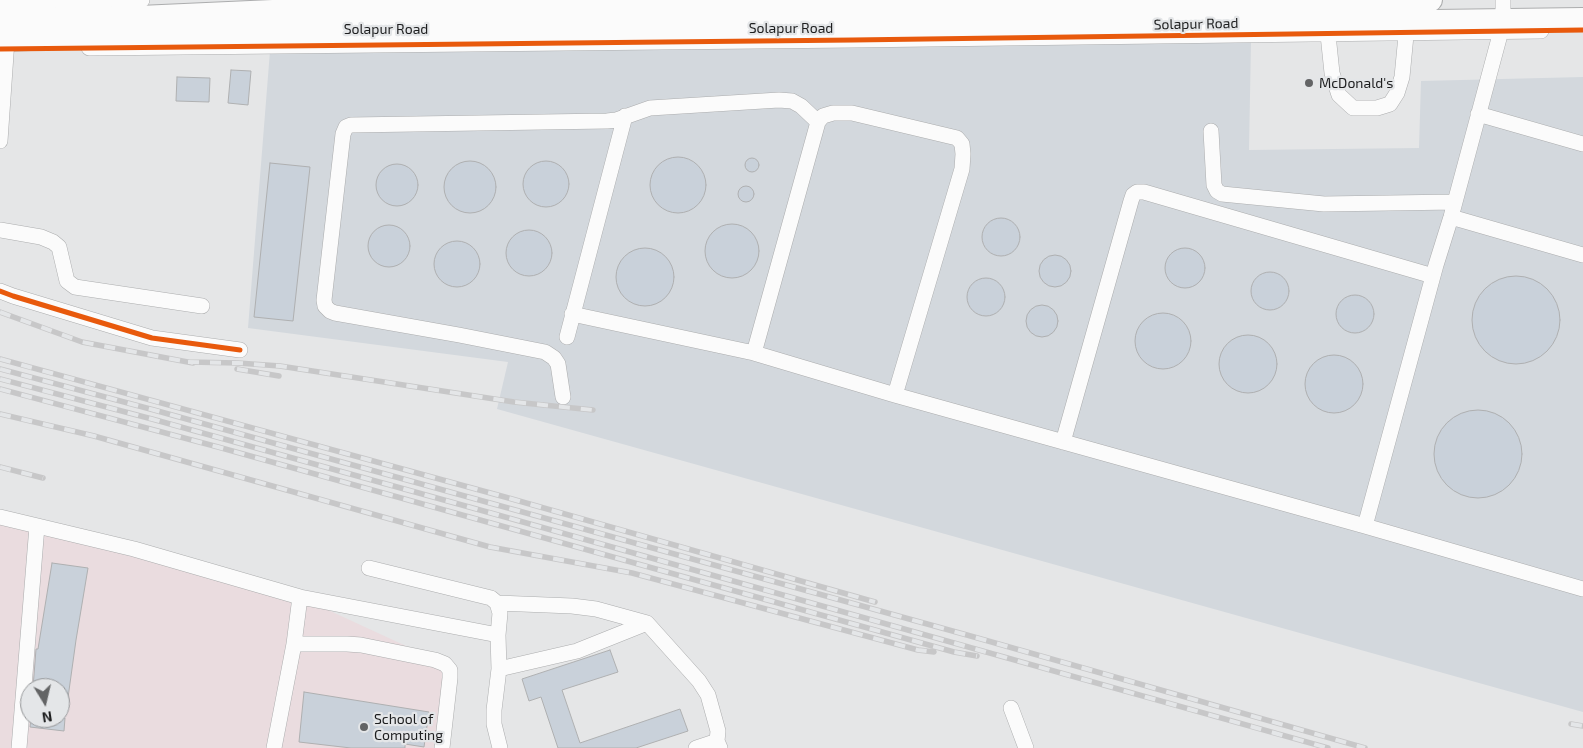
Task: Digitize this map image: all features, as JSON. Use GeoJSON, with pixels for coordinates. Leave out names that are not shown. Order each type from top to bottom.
{"type":"FeatureCollection","features":[{"type":"Feature","properties":{"kind":"highway","name":"Solapur Road"},"geometry":{"type":"LineString","coordinates":[[3,39],[140,17],[673,5],[916,18],[1190,2],[1431,0]]}},
{"type":"Feature","properties":{"kind":"highway","name":"Solapur Road"},"geometry":{"type":"LineString","coordinates":[[361,12],[916,18],[1328,28],[1407,27],[1502,17],[1583,19]]}},
{"type":"Feature","properties":{"kind":"street"},"geometry":{"type":"LineString","coordinates":[[0,3],[142,0]]}},
{"type":"Feature","properties":{"kind":"street"},"geometry":{"type":"LineString","coordinates":[[1365,526],[1433,276],[1451,217],[1502,17],[1583,30]]}},
{"type":"Feature","properties":{"kind":"street"},"geometry":{"type":"LineString","coordinates":[[0,141],[3,39],[1328,28],[1332,73],[1339,95],[1353,108],[1377,108],[1390,104],[1397,93],[1402,77],[1407,27]]}},
{"type":"Feature","properties":{"kind":"street"},"geometry":{"type":"LineString","coordinates":[[563,398],[558,364],[546,352],[335,313],[325,306],[324,300],[344,130],[346,127],[351,125],[607,121],[616,120],[650,108],[779,100],[792,101],[801,106],[818,122]]}},
{"type":"Feature","properties":{"kind":"street"},"geometry":{"type":"LineString","coordinates":[[754,353],[818,122],[823,116],[833,113],[852,113],[957,138],[962,144],[962,169],[895,395]]}},
{"type":"Feature","properties":{"kind":"street"},"geometry":{"type":"LineString","coordinates":[[1478,114],[1583,144]]}},
{"type":"Feature","properties":{"kind":"street"},"geometry":{"type":"LineString","coordinates":[[567,337],[625,116]]}},
{"type":"Feature","properties":{"kind":"street"},"geometry":{"type":"LineString","coordinates":[[1210,131],[1214,185],[1222,194],[1324,204],[1455,202]]}},
{"type":"Feature","properties":{"kind":"street"},"geometry":{"type":"LineString","coordinates":[[1063,442],[1130,201],[1137,192],[1144,192],[1433,276]]}},
{"type":"Feature","properties":{"kind":"street"},"geometry":{"type":"LineString","coordinates":[[1451,217],[1583,255]]}},
{"type":"Feature","properties":{"kind":"street"},"geometry":{"type":"LineString","coordinates":[[0,230],[40,237],[53,242],[59,247],[67,281],[75,287],[202,306]]}},
{"type":"Feature","properties":{"kind":"street"},"geometry":{"type":"LineString","coordinates":[[0,291],[152,338],[240,350]]}},
{"type":"Feature","properties":{"kind":"street"},"geometry":{"type":"LineString","coordinates":[[572,314],[754,353],[895,395],[1583,589]]}},
{"type":"Feature","properties":{"kind":"street"},"geometry":{"type":"LineString","coordinates":[[0,517],[134,549],[300,597],[498,635]]}},
{"type":"Feature","properties":{"kind":"street"},"geometry":{"type":"LineString","coordinates":[[20,748],[37,526]]}},
{"type":"Feature","properties":{"kind":"street"},"geometry":{"type":"LineString","coordinates":[[368,568],[491,598],[497,603],[500,614],[498,635],[499,669],[494,724],[500,748]]}},
{"type":"Feature","properties":{"kind":"street"},"geometry":{"type":"LineString","coordinates":[[274,748],[294,644],[300,597]]}},
{"type":"Feature","properties":{"kind":"street"},"geometry":{"type":"LineString","coordinates":[[497,603],[572,606],[596,609],[647,623],[699,681],[708,695],[718,730],[719,745],[696,748]]}},
{"type":"Feature","properties":{"kind":"street"},"geometry":{"type":"LineString","coordinates":[[499,669],[577,651],[647,623]]}},
{"type":"Feature","properties":{"kind":"street"},"geometry":{"type":"LineString","coordinates":[[294,644],[361,645],[436,660],[445,664],[450,670],[450,678],[442,748]]}},
{"type":"Feature","properties":{"kind":"street"},"geometry":{"type":"LineString","coordinates":[[1011,708],[1026,748]]}},
{"type":"Feature","properties":{"kind":"shaded area"},"geometry":{"type":"Polygon","coordinates":[[[1251,41],[1249,150],[1419,148],[1421,81],[1583,77],[1583,712],[497,409],[508,362],[248,328],[270,51],[1251,41]]]}},
{"type":"Feature","properties":{"kind":"shaded area"},"geometry":{"type":"Polygon","coordinates":[[[0,517],[300,597],[445,664],[440,748],[0,748],[0,517]]]}},
{"type":"Feature","properties":{"kind":"building"},"geometry":{"type":"Polygon","coordinates":[[[231,70],[251,71],[248,105],[228,103],[231,70]]]}},
{"type":"Feature","properties":{"kind":"building"},"geometry":{"type":"Polygon","coordinates":[[[177,77],[210,78],[209,102],[176,101],[177,77]]]}},
{"type":"Feature","properties":{"kind":"building"},"geometry":{"type":"Polygon","coordinates":[[[672,157],[684,157],[694,161],[702,169],[706,185],[702,201],[694,209],[684,213],[672,213],[662,209],[654,201],[650,191],[650,179],[654,169],[662,161],[672,157]]]}},
{"type":"Feature","properties":{"kind":"building"},"geometry":{"type":"Polygon","coordinates":[[[752,158],[757,160],[759,165],[757,170],[752,172],[747,170],[745,165],[747,160],[752,158]]]}},
{"type":"Feature","properties":{"kind":"building"},"geometry":{"type":"Polygon","coordinates":[[[465,161],[475,161],[489,168],[496,182],[496,192],[489,206],[475,213],[465,213],[455,209],[448,202],[444,192],[444,182],[448,172],[455,165],[465,161]]]}},
{"type":"Feature","properties":{"kind":"building"},"geometry":{"type":"Polygon","coordinates":[[[546,161],[559,165],[565,171],[569,184],[565,197],[559,203],[546,207],[533,203],[527,197],[523,184],[527,171],[533,165],[546,161]]]}},
{"type":"Feature","properties":{"kind":"building"},"geometry":{"type":"Polygon","coordinates":[[[270,163],[310,167],[293,321],[254,317],[270,163]]]}},
{"type":"Feature","properties":{"kind":"building"},"geometry":{"type":"Polygon","coordinates":[[[397,164],[412,170],[418,185],[412,200],[397,206],[382,200],[376,185],[382,170],[397,164]]]}},
{"type":"Feature","properties":{"kind":"building"},"geometry":{"type":"Polygon","coordinates":[[[743,186],[749,186],[754,191],[752,200],[743,202],[738,197],[738,191],[743,186]]]}},
{"type":"Feature","properties":{"kind":"building"},"geometry":{"type":"Polygon","coordinates":[[[1001,218],[1014,224],[1020,237],[1014,250],[1001,256],[988,250],[982,237],[988,224],[1001,218]]]}},
{"type":"Feature","properties":{"kind":"building"},"geometry":{"type":"Polygon","coordinates":[[[727,224],[737,224],[747,228],[755,236],[759,251],[755,266],[747,274],[737,278],[727,278],[717,274],[709,266],[705,256],[705,246],[709,236],[717,228],[727,224]]]}},
{"type":"Feature","properties":{"kind":"building"},"geometry":{"type":"Polygon","coordinates":[[[393,225],[401,228],[407,234],[410,246],[407,258],[401,264],[385,267],[377,264],[371,258],[368,242],[371,234],[377,228],[393,225]]]}},
{"type":"Feature","properties":{"kind":"building"},"geometry":{"type":"Polygon","coordinates":[[[529,230],[542,234],[548,240],[552,253],[548,266],[542,272],[529,276],[516,272],[510,266],[506,253],[510,240],[516,234],[529,230]]]}},
{"type":"Feature","properties":{"kind":"building"},"geometry":{"type":"Polygon","coordinates":[[[462,241],[474,247],[479,255],[479,273],[474,281],[466,286],[452,287],[440,281],[435,273],[434,259],[440,247],[448,242],[462,241]]]}},
{"type":"Feature","properties":{"kind":"building"},"geometry":{"type":"Polygon","coordinates":[[[639,248],[651,248],[666,256],[674,271],[674,283],[666,298],[651,306],[639,306],[624,298],[616,283],[616,271],[624,256],[639,248]]]}},
{"type":"Feature","properties":{"kind":"building"},"geometry":{"type":"Polygon","coordinates":[[[1189,248],[1196,251],[1202,257],[1205,268],[1204,276],[1196,285],[1189,288],[1181,288],[1174,285],[1166,276],[1165,264],[1168,257],[1177,249],[1189,248]]]}},
{"type":"Feature","properties":{"kind":"building"},"geometry":{"type":"Polygon","coordinates":[[[1055,255],[1061,256],[1066,260],[1070,265],[1070,277],[1066,282],[1061,286],[1055,287],[1049,286],[1044,282],[1040,277],[1039,271],[1040,265],[1044,260],[1049,256],[1055,255]]]}},
{"type":"Feature","properties":{"kind":"building"},"geometry":{"type":"Polygon","coordinates":[[[1270,272],[1284,277],[1289,291],[1284,305],[1270,310],[1256,305],[1251,291],[1256,277],[1270,272]]]}},
{"type":"Feature","properties":{"kind":"building"},"geometry":{"type":"Polygon","coordinates":[[[1516,276],[1533,279],[1541,283],[1553,295],[1557,303],[1560,320],[1557,337],[1553,345],[1541,357],[1533,361],[1516,364],[1499,361],[1491,357],[1479,345],[1475,337],[1472,320],[1475,303],[1479,295],[1491,283],[1499,279],[1516,276]]]}},
{"type":"Feature","properties":{"kind":"building"},"geometry":{"type":"Polygon","coordinates":[[[986,278],[999,284],[1005,297],[999,310],[986,316],[973,310],[967,297],[973,284],[986,278]]]}},
{"type":"Feature","properties":{"kind":"building"},"geometry":{"type":"Polygon","coordinates":[[[1355,295],[1368,301],[1374,314],[1368,327],[1355,333],[1342,327],[1336,314],[1342,301],[1355,295]]]}},
{"type":"Feature","properties":{"kind":"building"},"geometry":{"type":"Polygon","coordinates":[[[1042,305],[1054,309],[1058,321],[1054,333],[1042,337],[1030,333],[1026,321],[1030,309],[1042,305]]]}},
{"type":"Feature","properties":{"kind":"building"},"geometry":{"type":"Polygon","coordinates":[[[1157,313],[1169,313],[1183,321],[1191,335],[1189,352],[1183,361],[1169,369],[1157,369],[1147,364],[1140,357],[1135,347],[1135,335],[1140,325],[1147,318],[1157,313]]]}},
{"type":"Feature","properties":{"kind":"building"},"geometry":{"type":"Polygon","coordinates":[[[1242,335],[1254,335],[1269,343],[1277,358],[1277,370],[1269,385],[1254,393],[1242,393],[1227,385],[1219,370],[1219,358],[1227,343],[1242,335]]]}},
{"type":"Feature","properties":{"kind":"building"},"geometry":{"type":"Polygon","coordinates":[[[1334,355],[1345,357],[1358,368],[1363,384],[1361,395],[1350,408],[1334,413],[1323,411],[1310,400],[1305,384],[1307,373],[1318,360],[1334,355]]]}},
{"type":"Feature","properties":{"kind":"building"},"geometry":{"type":"Polygon","coordinates":[[[1469,410],[1487,410],[1503,417],[1515,429],[1522,445],[1522,463],[1515,479],[1503,491],[1487,498],[1469,498],[1453,491],[1441,479],[1434,463],[1434,445],[1441,429],[1453,417],[1469,410]]]}},
{"type":"Feature","properties":{"kind":"building"},"geometry":{"type":"Polygon","coordinates":[[[52,563],[88,568],[70,683],[70,678],[34,678],[36,649],[38,649],[52,563]]]}},
{"type":"Feature","properties":{"kind":"building"},"geometry":{"type":"Polygon","coordinates":[[[610,650],[618,672],[562,690],[580,743],[680,709],[688,731],[636,748],[558,748],[541,697],[529,701],[522,679],[610,650]]]}},
{"type":"Feature","properties":{"kind":"building","name":"School of Computing"},"geometry":{"type":"Polygon","coordinates":[[[304,692],[429,712],[424,747],[405,744],[405,748],[351,748],[299,742],[304,692]]]}},
{"type":"Feature","properties":{"kind":"building"},"geometry":{"type":"Polygon","coordinates":[[[38,728],[64,728],[64,731],[38,728]]]}},
{"type":"Feature","properties":{"kind":"railway"},"geometry":{"type":"LineString","coordinates":[[0,312],[82,342],[193,363]]}},
{"type":"Feature","properties":{"kind":"railway"},"geometry":{"type":"LineString","coordinates":[[0,359],[505,497],[875,602]]}},
{"type":"Feature","properties":{"kind":"railway"},"geometry":{"type":"LineString","coordinates":[[188,362],[280,366],[514,402],[593,410]]}},
{"type":"Feature","properties":{"kind":"railway"},"geometry":{"type":"LineString","coordinates":[[0,369],[967,635],[1365,748]]}},
{"type":"Feature","properties":{"kind":"railway"},"geometry":{"type":"LineString","coordinates":[[237,369],[279,376]]}},
{"type":"Feature","properties":{"kind":"railway"},"geometry":{"type":"LineString","coordinates":[[0,379],[498,515],[1328,748]]}},
{"type":"Feature","properties":{"kind":"railway"},"geometry":{"type":"LineString","coordinates":[[0,389],[218,447],[954,652],[977,656]]}},
{"type":"Feature","properties":{"kind":"railway"},"geometry":{"type":"LineString","coordinates":[[0,414],[94,436],[490,547],[632,573],[918,650],[934,652]]}},
{"type":"Feature","properties":{"kind":"railway"},"geometry":{"type":"LineString","coordinates":[[0,467],[43,478]]}},
{"type":"Feature","properties":{"kind":"railway"},"geometry":{"type":"LineString","coordinates":[[1571,724],[1583,726]]}},
{"type":"Feature","properties":{"kind":"cycle path"},"geometry":{"type":"LineString","coordinates":[[0,49],[1583,30]]}},
{"type":"Feature","properties":{"kind":"cycle path"},"geometry":{"type":"LineString","coordinates":[[0,291],[152,338],[240,350]]}},
{"type":"Feature","properties":{"kind":"place","name":"McDonald's"},"geometry":{"type":"Point","coordinates":[1309,83]}},
{"type":"Feature","properties":{"kind":"place","name":"School of Computing"},"geometry":{"type":"Point","coordinates":[364,727]}}]}
